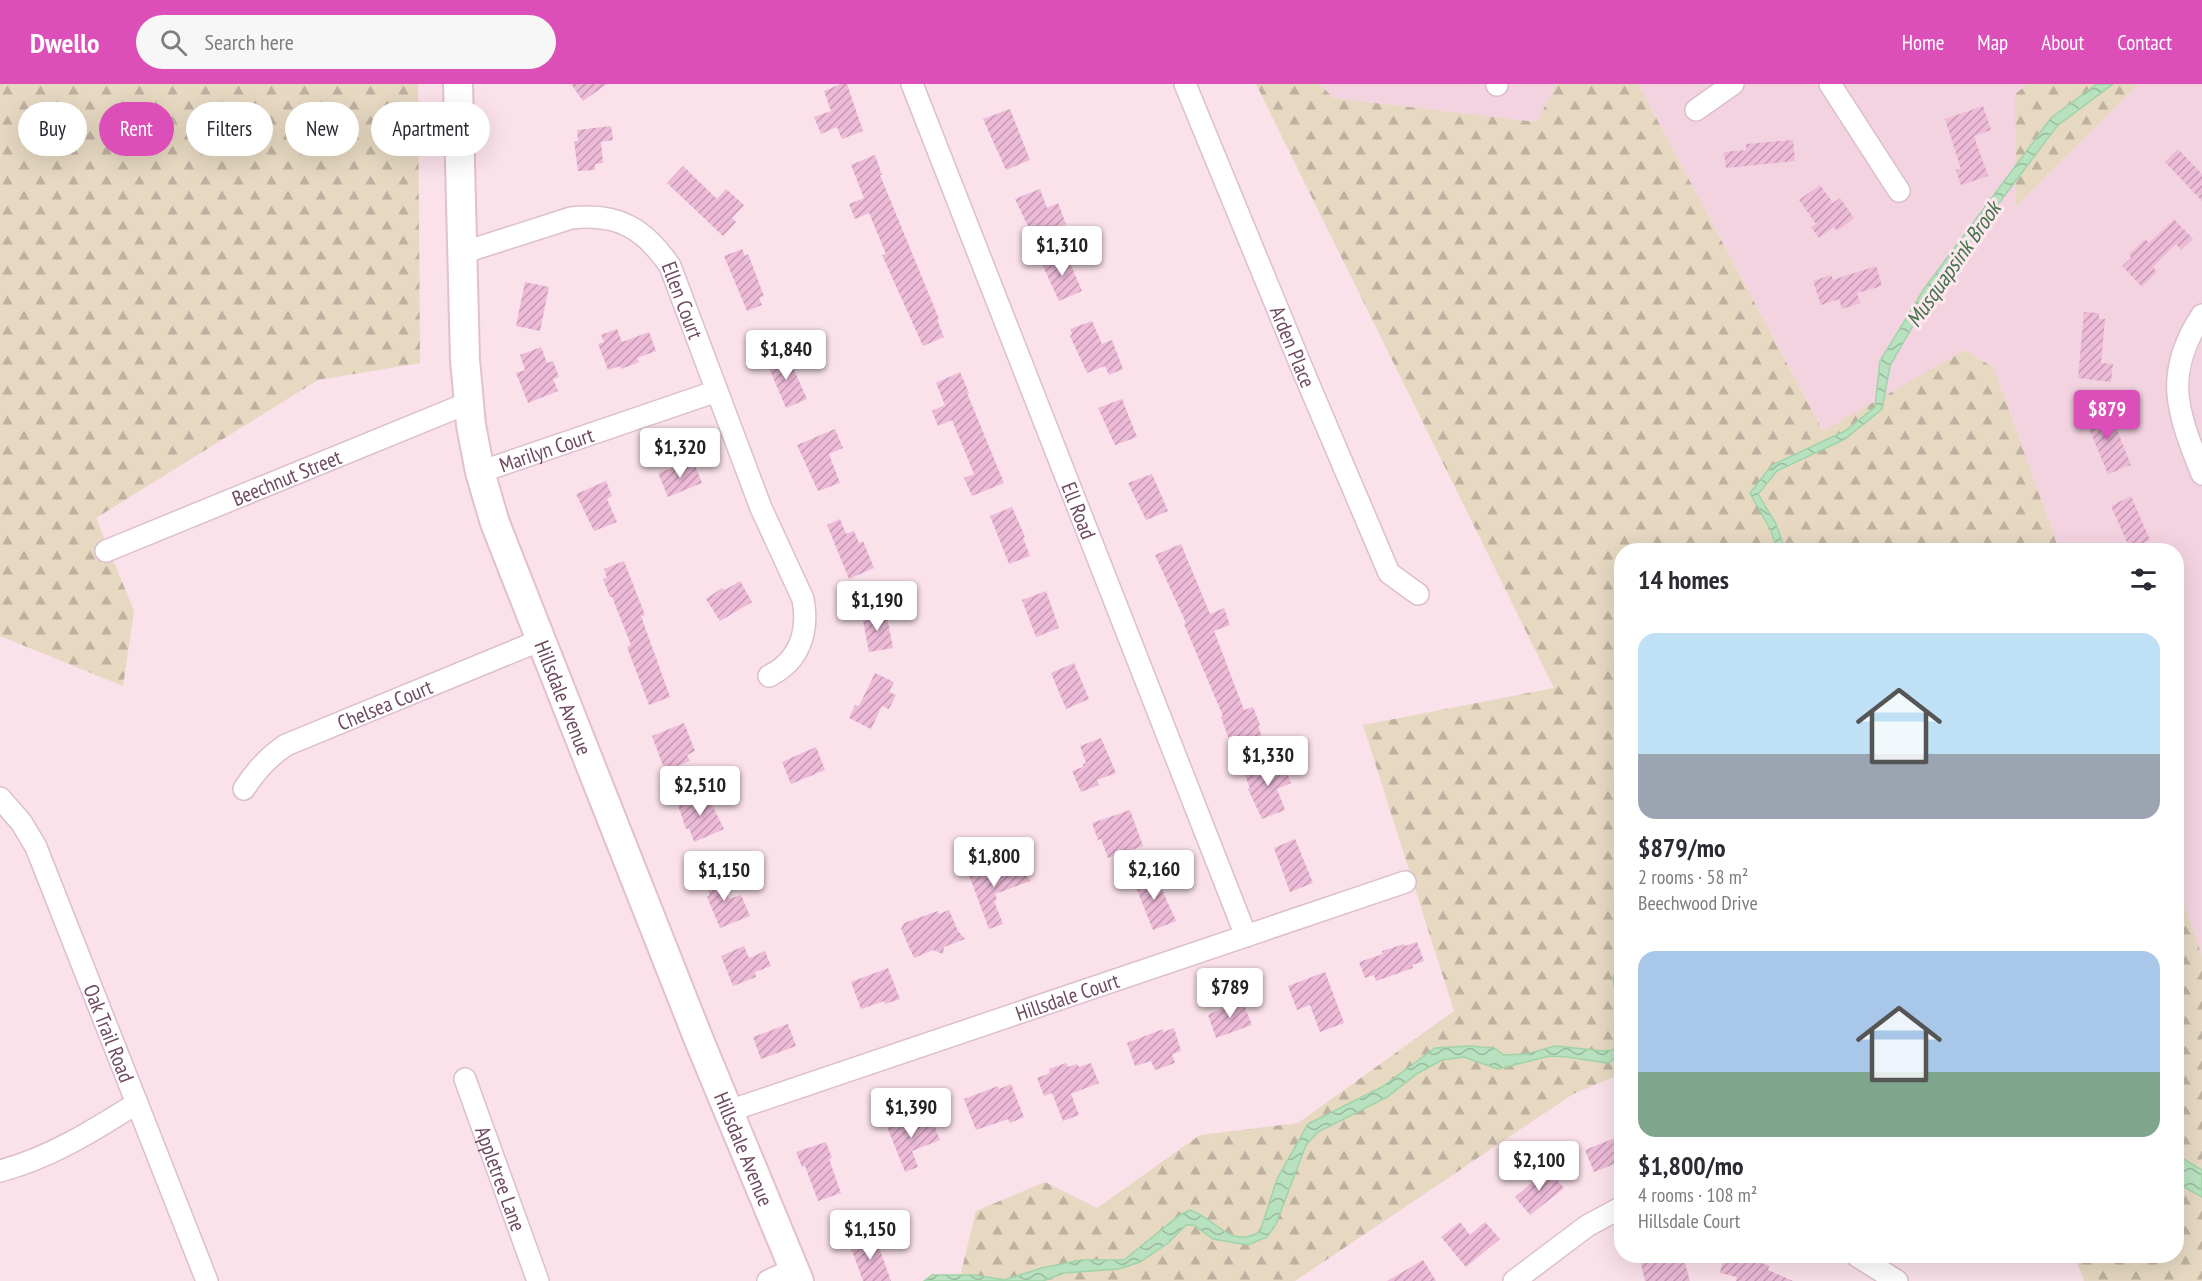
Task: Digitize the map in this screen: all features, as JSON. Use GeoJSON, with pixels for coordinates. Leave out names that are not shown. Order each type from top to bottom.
{"type":"FeatureCollection","features":[{"type":"Feature","properties":{"kind":"street","name":"Hillsdale Avenue"},"geometry":{"type":"LineString","coordinates":[[458,84],[468,403],[480,472],[495,523],[541,640],[796,1275]]}},
{"type":"Feature","properties":{"kind":"street","name":"Ell Road"},"geometry":{"type":"LineString","coordinates":[[912,84],[1246,936]]}},
{"type":"Feature","properties":{"kind":"street","name":"Arden Place"},"geometry":{"type":"LineString","coordinates":[[1185,84],[1389,573],[1418,594]]}},
{"type":"Feature","properties":{"kind":"street"},"geometry":{"type":"LineString","coordinates":[[1695,110],[1734,84]]}},
{"type":"Feature","properties":{"kind":"street"},"geometry":{"type":"LineString","coordinates":[[1830,84],[1899,191]]}},
{"type":"Feature","properties":{"kind":"street","name":"Ellen Court"},"geometry":{"type":"LineString","coordinates":[[462,253],[571,218],[590,216],[609,218],[627,224],[643,234],[658,248],[670,266],[762,508],[803,599],[806,615],[805,633],[798,650],[787,664],[769,676]]}},
{"type":"Feature","properties":{"kind":"street"},"geometry":{"type":"LineString","coordinates":[[2202,315],[2183,349],[2177,394],[2180,415],[2202,474]]}},
{"type":"Feature","properties":{"kind":"street","name":"Marilyn Court"},"geometry":{"type":"LineString","coordinates":[[480,472],[717,391]]}},
{"type":"Feature","properties":{"kind":"street","name":"Beechnut Street"},"geometry":{"type":"LineString","coordinates":[[106,551],[468,403]]}},
{"type":"Feature","properties":{"kind":"street","name":"Chelsea Court"},"geometry":{"type":"LineString","coordinates":[[244,789],[262,764],[286,745],[541,640]]}},
{"type":"Feature","properties":{"kind":"street","name":"Oak Trail Road"},"geometry":{"type":"LineString","coordinates":[[0,798],[21,822],[36,847],[206,1278]]}},
{"type":"Feature","properties":{"kind":"street","name":"Hillsdale Court"},"geometry":{"type":"LineString","coordinates":[[729,1111],[1405,882]]}},
{"type":"Feature","properties":{"kind":"street","name":"Appletree Lane"},"geometry":{"type":"LineString","coordinates":[[465,1079],[538,1281]]}},
{"type":"Feature","properties":{"kind":"street"},"geometry":{"type":"LineString","coordinates":[[0,1171],[44,1155],[82,1137],[137,1103]]}},
{"type":"Feature","properties":{"kind":"street"},"geometry":{"type":"LineString","coordinates":[[1514,1281],[1587,1226],[1614,1211]]}},
{"type":"Feature","properties":{"kind":"street"},"geometry":{"type":"LineString","coordinates":[[1868,1263],[1897,1281]]}},
{"type":"Feature","properties":{"kind":"street"},"geometry":{"type":"LineString","coordinates":[[768,1281],[796,1275]]}},
{"type":"Feature","properties":{"kind":"shaded area"},"geometry":{"type":"Polygon","coordinates":[[[1320,84],[1556,84],[1537,122],[1333,98],[1320,84]]]}},
{"type":"Feature","properties":{"kind":"shaded area"},"geometry":{"type":"Polygon","coordinates":[[[1638,84],[2202,84],[2202,956],[2184,904],[2184,543],[2056,543],[1994,368],[1965,350],[1824,432],[1638,84]]]}},
{"type":"Feature","properties":{"kind":"green space"},"geometry":{"type":"Polygon","coordinates":[[[0,84],[418,84],[418,102],[371,102],[371,156],[419,156],[420,363],[318,380],[96,518],[134,611],[123,686],[0,636],[0,84]]]}},
{"type":"Feature","properties":{"kind":"green space"},"geometry":{"type":"Polygon","coordinates":[[[1256,84],[1320,84],[1333,98],[1537,122],[1556,84],[1638,84],[1823,431],[1965,350],[1994,368],[2056,543],[1614,543],[1614,1077],[1573,1094],[1295,1281],[959,1281],[976,1211],[1045,1182],[1097,1208],[1200,1135],[1298,1123],[1454,1011],[1363,725],[1554,688],[1256,84]]]}},
{"type":"Feature","properties":{"kind":"green space"},"geometry":{"type":"Polygon","coordinates":[[[2028,84],[2138,84],[2016,206],[2015,94],[2028,84]]]}},
{"type":"Feature","properties":{"kind":"green space"},"geometry":{"type":"Polygon","coordinates":[[[2184,904],[2202,956],[2202,1281],[2084,1281],[2077,1263],[2184,1263],[2184,904]]]}},
{"type":"Feature","properties":{"kind":"water","name":"Musquapsink Brook"},"geometry":{"type":"Polygon","coordinates":[[[2097,84],[2113,84],[2057,126],[1932,292],[1890,366],[1882,409],[1845,439],[1777,471],[1758,494],[1776,524],[1783,543],[1775,543],[1750,493],[1772,465],[1845,431],[1875,407],[1880,361],[1924,289],[2051,118],[2097,84]]]}},
{"type":"Feature","properties":{"kind":"water"},"geometry":{"type":"Polygon","coordinates":[[[1470,1046],[1494,1048],[1504,1055],[1527,1054],[1555,1046],[1613,1050],[1614,1048],[1614,1059],[1608,1063],[1549,1056],[1498,1069],[1464,1057],[1442,1060],[1418,1073],[1387,1097],[1318,1132],[1306,1145],[1276,1224],[1267,1237],[1248,1245],[1213,1239],[1194,1225],[1186,1225],[1168,1243],[1140,1262],[1118,1269],[1064,1273],[1043,1281],[924,1281],[932,1275],[975,1275],[1004,1280],[1042,1268],[1081,1260],[1124,1260],[1180,1215],[1190,1210],[1231,1235],[1249,1236],[1260,1232],[1277,1179],[1308,1124],[1382,1087],[1435,1048],[1470,1046]]]}},
{"type":"Feature","properties":{"kind":"water"},"geometry":{"type":"Polygon","coordinates":[[[2184,1159],[2202,1170],[2202,1197],[2184,1187],[2184,1159]]]}},
{"type":"Feature","properties":{"kind":"building"},"geometry":{"type":"Polygon","coordinates":[[[571,84],[607,84],[583,101],[571,84]]]}},
{"type":"Feature","properties":{"kind":"building"},"geometry":{"type":"Polygon","coordinates":[[[847,84],[863,131],[842,139],[837,127],[821,134],[814,117],[831,111],[824,91],[847,84]]]}},
{"type":"Feature","properties":{"kind":"building"},"geometry":{"type":"Polygon","coordinates":[[[1983,106],[1991,130],[1974,136],[1988,176],[1961,185],[1956,170],[1961,169],[1945,119],[1983,106]]]}},
{"type":"Feature","properties":{"kind":"building"},"geometry":{"type":"Polygon","coordinates":[[[1010,109],[1030,160],[1006,170],[983,119],[1010,109]]]}},
{"type":"Feature","properties":{"kind":"building"},"geometry":{"type":"Polygon","coordinates":[[[611,126],[613,140],[601,142],[603,163],[595,164],[595,170],[578,171],[574,141],[578,141],[577,130],[611,126]]]}},
{"type":"Feature","properties":{"kind":"building"},"geometry":{"type":"Polygon","coordinates":[[[1793,140],[1795,161],[1726,168],[1724,152],[1746,150],[1746,144],[1793,140]]]}},
{"type":"Feature","properties":{"kind":"building"},"geometry":{"type":"Polygon","coordinates":[[[2178,149],[2202,174],[2202,201],[2165,162],[2178,149]]]}},
{"type":"Feature","properties":{"kind":"building"},"geometry":{"type":"Polygon","coordinates":[[[875,155],[882,175],[880,175],[939,319],[937,320],[944,337],[923,346],[882,255],[886,254],[869,213],[855,219],[849,204],[864,198],[851,165],[875,155]]]}},
{"type":"Feature","properties":{"kind":"building"},"geometry":{"type":"Polygon","coordinates":[[[683,166],[717,199],[726,189],[744,205],[732,218],[736,222],[723,236],[667,183],[683,166]]]}},
{"type":"Feature","properties":{"kind":"building"},"geometry":{"type":"Polygon","coordinates":[[[1820,185],[1833,203],[1840,198],[1854,218],[1837,231],[1834,227],[1819,238],[1811,227],[1816,224],[1799,200],[1820,185]]]}},
{"type":"Feature","properties":{"kind":"building"},"geometry":{"type":"Polygon","coordinates":[[[1040,189],[1047,208],[1058,203],[1066,224],[1033,237],[1015,199],[1040,189]]]}},
{"type":"Feature","properties":{"kind":"building"},"geometry":{"type":"Polygon","coordinates":[[[2174,219],[2193,239],[2181,250],[2176,244],[2153,267],[2157,272],[2142,287],[2122,266],[2131,258],[2129,254],[2145,239],[2149,243],[2174,219]]]}},
{"type":"Feature","properties":{"kind":"building"},"geometry":{"type":"Polygon","coordinates":[[[742,249],[745,256],[748,254],[764,296],[759,298],[762,305],[747,311],[724,256],[742,249]]]}},
{"type":"Feature","properties":{"kind":"building"},"geometry":{"type":"Polygon","coordinates":[[[1066,254],[1082,291],[1059,301],[1042,264],[1066,254]]]}},
{"type":"Feature","properties":{"kind":"building"},"geometry":{"type":"Polygon","coordinates":[[[1876,266],[1882,286],[1857,293],[1860,303],[1842,309],[1839,299],[1821,305],[1813,281],[1831,275],[1833,280],[1876,266]]]}},
{"type":"Feature","properties":{"kind":"building"},"geometry":{"type":"Polygon","coordinates":[[[525,282],[549,287],[540,331],[516,326],[525,282]]]}},
{"type":"Feature","properties":{"kind":"building"},"geometry":{"type":"Polygon","coordinates":[[[2084,312],[2099,313],[2099,319],[2105,319],[2101,363],[2113,364],[2111,382],[2078,378],[2084,312]]]}},
{"type":"Feature","properties":{"kind":"building"},"geometry":{"type":"Polygon","coordinates":[[[1092,321],[1102,344],[1112,340],[1123,369],[1109,375],[1105,366],[1087,373],[1070,336],[1072,334],[1070,329],[1092,321]]]}},
{"type":"Feature","properties":{"kind":"building"},"geometry":{"type":"Polygon","coordinates":[[[617,329],[622,342],[649,332],[656,351],[637,358],[639,362],[621,369],[620,366],[608,370],[598,344],[604,342],[601,335],[617,329]]]}},
{"type":"Feature","properties":{"kind":"building"},"geometry":{"type":"Polygon","coordinates":[[[541,347],[547,363],[553,361],[559,377],[553,379],[558,391],[528,403],[516,373],[525,370],[520,355],[541,347]]]}},
{"type":"Feature","properties":{"kind":"building"},"geometry":{"type":"Polygon","coordinates":[[[782,354],[786,363],[790,361],[807,399],[786,408],[766,361],[782,354]]]}},
{"type":"Feature","properties":{"kind":"building"},"geometry":{"type":"Polygon","coordinates":[[[960,372],[1004,483],[972,496],[964,478],[974,474],[952,420],[938,426],[932,411],[945,405],[936,383],[960,372]]]}},
{"type":"Feature","properties":{"kind":"building"},"geometry":{"type":"Polygon","coordinates":[[[1122,399],[1137,437],[1115,445],[1098,408],[1122,399]]]}},
{"type":"Feature","properties":{"kind":"building"},"geometry":{"type":"Polygon","coordinates":[[[2102,406],[2110,427],[2115,425],[2131,465],[2108,474],[2083,414],[2102,406]]]}},
{"type":"Feature","properties":{"kind":"building"},"geometry":{"type":"Polygon","coordinates":[[[835,429],[843,448],[829,454],[840,483],[818,491],[797,445],[835,429]]]}},
{"type":"Feature","properties":{"kind":"building"},"geometry":{"type":"Polygon","coordinates":[[[693,461],[702,483],[668,497],[658,473],[693,461]]]}},
{"type":"Feature","properties":{"kind":"building"},"geometry":{"type":"Polygon","coordinates":[[[1152,474],[1168,511],[1146,520],[1128,483],[1152,474]]]}},
{"type":"Feature","properties":{"kind":"building"},"geometry":{"type":"Polygon","coordinates":[[[606,481],[612,496],[607,499],[617,522],[594,531],[576,494],[606,481]]]}},
{"type":"Feature","properties":{"kind":"building"},"geometry":{"type":"Polygon","coordinates":[[[2131,496],[2150,540],[2143,543],[2127,543],[2111,506],[2131,496]]]}},
{"type":"Feature","properties":{"kind":"building"},"geometry":{"type":"Polygon","coordinates":[[[1012,507],[1025,537],[1023,538],[1030,556],[1009,564],[990,516],[1012,507]]]}},
{"type":"Feature","properties":{"kind":"building"},"geometry":{"type":"Polygon","coordinates":[[[840,519],[846,534],[854,531],[859,543],[863,541],[874,568],[849,579],[827,525],[840,519]]]}},
{"type":"Feature","properties":{"kind":"building"},"geometry":{"type":"Polygon","coordinates":[[[1181,544],[1210,614],[1224,608],[1230,625],[1214,631],[1244,710],[1253,707],[1260,725],[1258,726],[1262,737],[1237,747],[1233,736],[1228,737],[1221,717],[1223,716],[1184,624],[1186,623],[1155,555],[1181,544]]]}},
{"type":"Feature","properties":{"kind":"building"},"geometry":{"type":"Polygon","coordinates":[[[624,561],[645,615],[641,616],[670,697],[649,705],[627,647],[631,645],[603,579],[607,578],[604,569],[624,561]]]}},
{"type":"Feature","properties":{"kind":"building"},"geometry":{"type":"Polygon","coordinates":[[[740,581],[752,602],[720,621],[706,599],[722,588],[725,590],[740,581]]]}},
{"type":"Feature","properties":{"kind":"building"},"geometry":{"type":"Polygon","coordinates":[[[1046,591],[1059,628],[1036,637],[1022,600],[1046,591]]]}},
{"type":"Feature","properties":{"kind":"building"},"geometry":{"type":"Polygon","coordinates":[[[886,612],[893,648],[869,652],[862,616],[886,612]]]}},
{"type":"Feature","properties":{"kind":"building"},"geometry":{"type":"Polygon","coordinates":[[[1074,663],[1089,699],[1066,709],[1051,673],[1074,663]]]}},
{"type":"Feature","properties":{"kind":"building"},"geometry":{"type":"Polygon","coordinates":[[[875,673],[894,682],[889,692],[896,695],[889,709],[882,706],[871,729],[849,718],[855,705],[859,706],[875,673]]]}},
{"type":"Feature","properties":{"kind":"building"},"geometry":{"type":"Polygon","coordinates":[[[684,723],[695,751],[687,755],[690,761],[665,771],[652,736],[684,723]]]}},
{"type":"Feature","properties":{"kind":"building"},"geometry":{"type":"Polygon","coordinates":[[[1101,738],[1116,773],[1097,780],[1099,785],[1081,792],[1072,771],[1083,767],[1086,763],[1080,746],[1101,738]]]}},
{"type":"Feature","properties":{"kind":"building"},"geometry":{"type":"Polygon","coordinates":[[[816,747],[825,770],[791,784],[782,762],[816,747]]]}},
{"type":"Feature","properties":{"kind":"building"},"geometry":{"type":"Polygon","coordinates":[[[1281,758],[1291,783],[1277,789],[1285,810],[1262,819],[1248,789],[1250,788],[1244,773],[1281,758]]]}},
{"type":"Feature","properties":{"kind":"building"},"geometry":{"type":"Polygon","coordinates":[[[706,793],[724,829],[694,842],[689,828],[686,829],[678,805],[706,793]]]}},
{"type":"Feature","properties":{"kind":"building"},"geometry":{"type":"Polygon","coordinates":[[[1130,810],[1143,846],[1108,858],[1092,823],[1130,810]]]}},
{"type":"Feature","properties":{"kind":"building"},"geometry":{"type":"Polygon","coordinates":[[[1295,839],[1313,883],[1290,892],[1274,848],[1295,839]]]}},
{"type":"Feature","properties":{"kind":"building"},"geometry":{"type":"Polygon","coordinates":[[[986,858],[990,869],[995,867],[998,875],[1024,866],[1030,881],[995,894],[997,900],[994,901],[1003,924],[989,929],[969,875],[977,873],[973,863],[986,858]]]}},
{"type":"Feature","properties":{"kind":"building"},"geometry":{"type":"Polygon","coordinates":[[[717,870],[729,899],[741,895],[750,916],[720,928],[707,897],[710,895],[702,875],[717,870]]]}},
{"type":"Feature","properties":{"kind":"building"},"geometry":{"type":"Polygon","coordinates":[[[1154,872],[1176,921],[1153,930],[1133,880],[1154,872]]]}},
{"type":"Feature","properties":{"kind":"building"},"geometry":{"type":"Polygon","coordinates":[[[949,910],[958,931],[965,939],[944,947],[943,954],[933,950],[914,958],[901,929],[904,923],[938,911],[939,914],[949,910]]]}},
{"type":"Feature","properties":{"kind":"building"},"geometry":{"type":"Polygon","coordinates":[[[1417,942],[1424,961],[1412,965],[1413,968],[1376,981],[1374,975],[1365,978],[1359,962],[1383,954],[1382,951],[1417,942]]]}},
{"type":"Feature","properties":{"kind":"building"},"geometry":{"type":"Polygon","coordinates":[[[744,946],[749,958],[765,951],[771,966],[755,972],[756,977],[733,986],[721,956],[744,946]]]}},
{"type":"Feature","properties":{"kind":"building"},"geometry":{"type":"Polygon","coordinates":[[[888,968],[900,999],[885,1004],[884,1001],[861,1009],[851,982],[888,968]]]}},
{"type":"Feature","properties":{"kind":"building"},"geometry":{"type":"Polygon","coordinates":[[[1325,972],[1344,1023],[1320,1032],[1310,1005],[1297,1010],[1288,986],[1325,972]]]}},
{"type":"Feature","properties":{"kind":"building"},"geometry":{"type":"Polygon","coordinates":[[[1242,1000],[1252,1025],[1216,1038],[1208,1015],[1242,1000]]]}},
{"type":"Feature","properties":{"kind":"building"},"geometry":{"type":"Polygon","coordinates":[[[788,1024],[796,1046],[761,1059],[753,1037],[788,1024]]]}},
{"type":"Feature","properties":{"kind":"building"},"geometry":{"type":"Polygon","coordinates":[[[1174,1028],[1181,1051],[1172,1054],[1175,1063],[1155,1070],[1151,1061],[1135,1066],[1127,1043],[1163,1029],[1163,1032],[1174,1028]]]}},
{"type":"Feature","properties":{"kind":"building"},"geometry":{"type":"Polygon","coordinates":[[[1066,1063],[1068,1067],[1077,1064],[1079,1067],[1091,1063],[1099,1083],[1071,1094],[1079,1115],[1063,1121],[1052,1093],[1044,1096],[1037,1078],[1050,1073],[1049,1069],[1066,1063]]]}},
{"type":"Feature","properties":{"kind":"building"},"geometry":{"type":"Polygon","coordinates":[[[1011,1084],[1024,1117],[1010,1123],[1008,1119],[976,1130],[964,1099],[998,1086],[999,1089],[1011,1084]]]}},
{"type":"Feature","properties":{"kind":"building"},"geometry":{"type":"Polygon","coordinates":[[[907,1115],[912,1128],[932,1120],[940,1140],[912,1151],[918,1167],[905,1172],[886,1124],[907,1115]]]}},
{"type":"Feature","properties":{"kind":"building"},"geometry":{"type":"Polygon","coordinates":[[[1614,1138],[1614,1164],[1594,1172],[1585,1150],[1614,1138]]]}},
{"type":"Feature","properties":{"kind":"building"},"geometry":{"type":"Polygon","coordinates":[[[826,1142],[832,1158],[829,1159],[841,1193],[818,1201],[805,1166],[802,1167],[796,1152],[826,1142]]]}},
{"type":"Feature","properties":{"kind":"building"},"geometry":{"type":"Polygon","coordinates":[[[1548,1169],[1564,1188],[1530,1215],[1515,1197],[1548,1169]]]}},
{"type":"Feature","properties":{"kind":"building"},"geometry":{"type":"Polygon","coordinates":[[[1460,1222],[1470,1235],[1485,1222],[1500,1239],[1466,1267],[1441,1237],[1460,1222]]]}},
{"type":"Feature","properties":{"kind":"building"},"geometry":{"type":"Polygon","coordinates":[[[875,1236],[891,1281],[863,1281],[850,1245],[875,1236]]]}},
{"type":"Feature","properties":{"kind":"building"},"geometry":{"type":"Polygon","coordinates":[[[1423,1260],[1436,1281],[1387,1281],[1423,1260]]]}},
{"type":"Feature","properties":{"kind":"building"},"geometry":{"type":"Polygon","coordinates":[[[1641,1263],[1685,1263],[1690,1281],[1645,1281],[1641,1263]]]}},
{"type":"Feature","properties":{"kind":"building"},"geometry":{"type":"Polygon","coordinates":[[[1722,1263],[1762,1263],[1769,1266],[1768,1270],[1793,1281],[1736,1281],[1737,1277],[1720,1273],[1722,1263]]]}}]}
